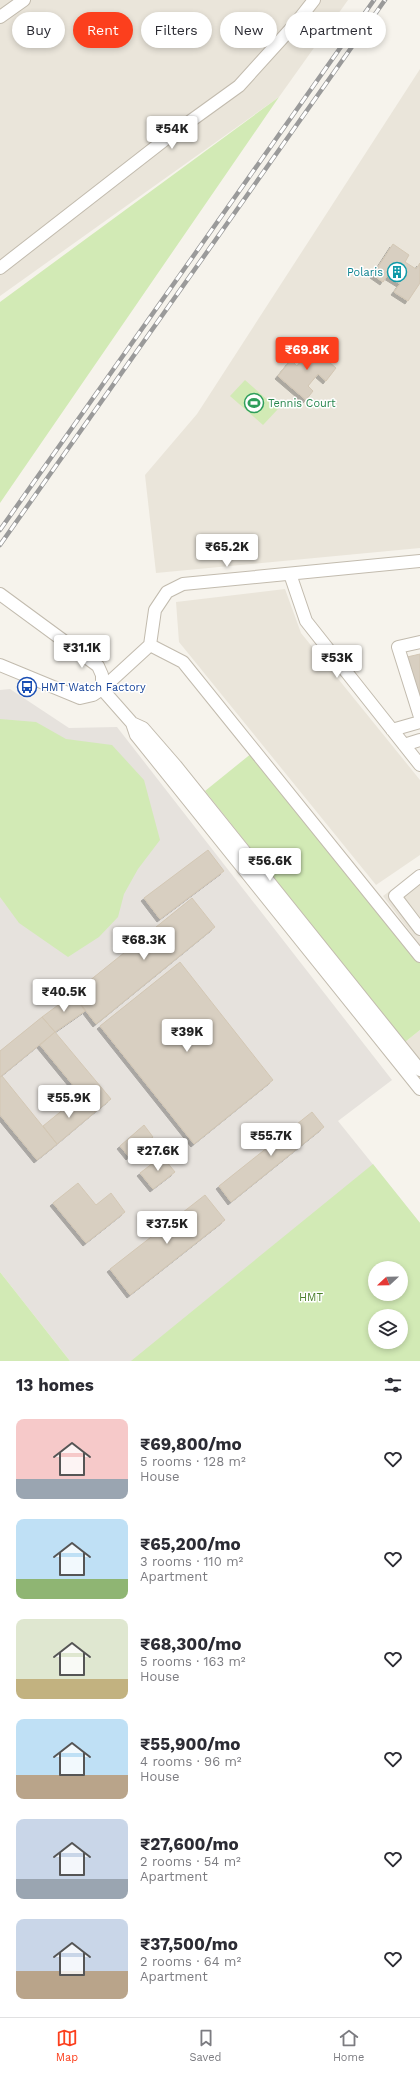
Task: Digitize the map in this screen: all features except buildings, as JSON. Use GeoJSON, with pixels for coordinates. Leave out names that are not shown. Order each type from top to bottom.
{"type":"FeatureCollection","features":[{"type":"Feature","properties":{"kind":"street"},"geometry":{"type":"LineString","coordinates":[[0,17],[24,0]]}},
{"type":"Feature","properties":{"kind":"street"},"geometry":{"type":"LineString","coordinates":[[0,268],[167,138],[239,86],[296,23],[314,0]]}},
{"type":"Feature","properties":{"kind":"street"},"geometry":{"type":"LineString","coordinates":[[0,665],[80,698],[93,696],[150,645],[156,610],[167,592],[183,584],[420,561]]}},
{"type":"Feature","properties":{"kind":"street"},"geometry":{"type":"LineString","coordinates":[[290,574],[306,621],[420,765]]}},
{"type":"Feature","properties":{"kind":"street"},"geometry":{"type":"LineString","coordinates":[[0,594],[98,666],[102,675],[102,689],[132,723],[136,735],[420,1089]]}},
{"type":"Feature","properties":{"kind":"street"},"geometry":{"type":"LineString","coordinates":[[420,642],[398,647],[420,717]]}},
{"type":"Feature","properties":{"kind":"street"},"geometry":{"type":"LineString","coordinates":[[150,645],[183,662],[420,956]]}},
{"type":"Feature","properties":{"kind":"street"},"geometry":{"type":"LineString","coordinates":[[392,730],[420,722]]}},
{"type":"Feature","properties":{"kind":"street"},"geometry":{"type":"LineString","coordinates":[[132,723],[143,728],[176,766],[420,1070]]}},
{"type":"Feature","properties":{"kind":"street"},"geometry":{"type":"LineString","coordinates":[[404,745],[420,740]]}},
{"type":"Feature","properties":{"kind":"street"},"geometry":{"type":"LineString","coordinates":[[420,876],[395,896],[420,929]]}},
{"type":"Feature","properties":{"kind":"shaded area"},"geometry":{"type":"Polygon","coordinates":[[[0,0],[348,0],[339,12],[285,12],[285,48],[314,48],[279,97],[0,296],[0,0]]]}},
{"type":"Feature","properties":{"kind":"shaded area"},"geometry":{"type":"Polygon","coordinates":[[[420,69],[420,548],[156,573],[145,475],[197,414],[420,69]]]}},
{"type":"Feature","properties":{"kind":"shaded area"},"geometry":{"type":"Polygon","coordinates":[[[285,589],[301,633],[420,780],[420,855],[376,885],[179,642],[176,602],[285,589]]]}},
{"type":"Feature","properties":{"kind":"shaded area","name":"HMT Watch Factory"},"geometry":{"type":"Polygon","coordinates":[[[10,689],[69,728],[117,727],[392,1080],[338,1121],[420,1223],[420,1361],[70,1361],[0,1272],[0,690],[10,689]]]}},
{"type":"Feature","properties":{"kind":"shaded area"},"geometry":{"type":"Polygon","coordinates":[[[420,869],[420,945],[383,896],[420,869]]]}},
{"type":"Feature","properties":{"kind":"shaded area"},"geometry":{"type":"Polygon","coordinates":[[[420,1030],[420,1061],[405,1042],[420,1030]]]}},
{"type":"Feature","properties":{"kind":"green space"},"geometry":{"type":"Polygon","coordinates":[[[279,97],[0,503],[0,302],[279,97]]]}},
{"type":"Feature","properties":{"kind":"green space","name":"Tennis Court"},"geometry":{"type":"Polygon","coordinates":[[[245,380],[278,409],[263,425],[230,396],[245,380]]]}},
{"type":"Feature","properties":{"kind":"green space"},"geometry":{"type":"Polygon","coordinates":[[[0,719],[36,722],[66,739],[112,745],[144,780],[160,840],[138,869],[124,894],[118,917],[99,937],[68,957],[19,923],[0,897],[0,719]]]}},
{"type":"Feature","properties":{"kind":"green space"},"geometry":{"type":"Polygon","coordinates":[[[252,753],[420,963],[420,1030],[405,1042],[205,791],[252,753]]]}},
{"type":"Feature","properties":{"kind":"green space","name":"HMT"},"geometry":{"type":"Polygon","coordinates":[[[373,1164],[420,1223],[420,1361],[131,1361],[373,1164]]]}},
{"type":"Feature","properties":{"kind":"green space"},"geometry":{"type":"Polygon","coordinates":[[[0,1272],[70,1361],[0,1361],[0,1272]]]}},
{"type":"Feature","properties":{"kind":"railway"},"geometry":{"type":"LineString","coordinates":[[0,530],[374,0]]}},
{"type":"Feature","properties":{"kind":"railway"},"geometry":{"type":"LineString","coordinates":[[0,545],[385,0]]}},
{"type":"Feature","properties":{"kind":"place","name":"Polaris"},"geometry":{"type":"Point","coordinates":[397,272]}},
{"type":"Feature","properties":{"kind":"place","name":"Tennis Court"},"geometry":{"type":"Point","coordinates":[254,403]}},
{"type":"Feature","properties":{"kind":"place","name":"HMT Watch Factory"},"geometry":{"type":"Point","coordinates":[27,687]}}]}
